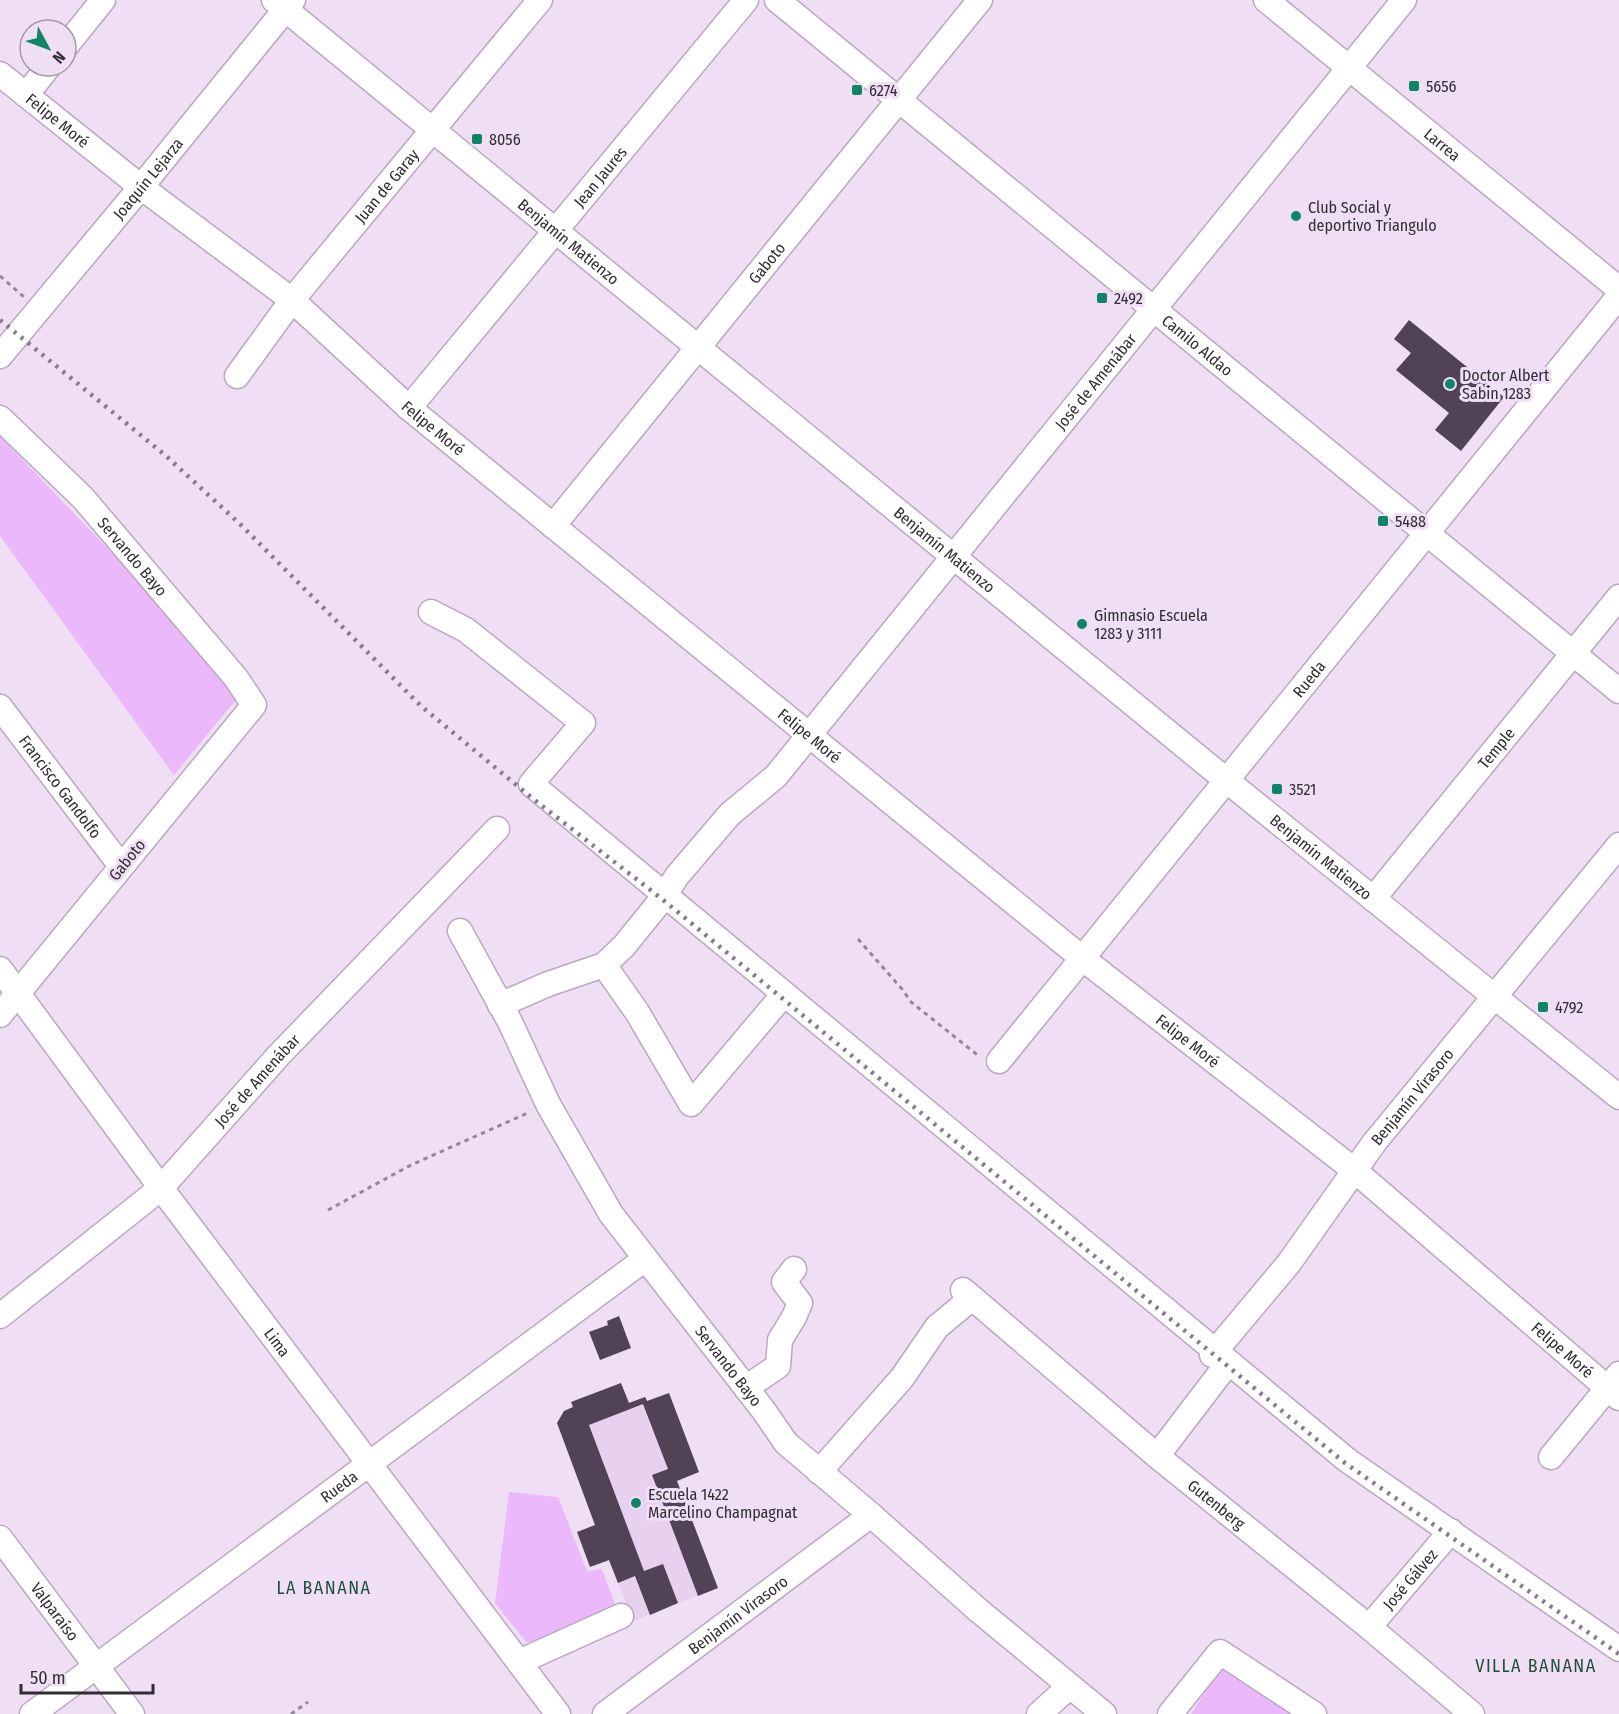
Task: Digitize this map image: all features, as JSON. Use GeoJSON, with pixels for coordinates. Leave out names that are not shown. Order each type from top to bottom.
{"type":"FeatureCollection","features":[{"type":"Feature","properties":{"kind":"street"},"geometry":{"type":"LineString","coordinates":[[78,30],[103,0]]}},
{"type":"Feature","properties":{"kind":"street","name":"Juan de Garay"},"geometry":{"type":"LineString","coordinates":[[237,376],[292,300],[540,0]]}},
{"type":"Feature","properties":{"kind":"street","name":"Jean Jaures"},"geometry":{"type":"LineString","coordinates":[[409,408],[746,0]]}},
{"type":"Feature","properties":{"kind":"street","name":"Camilo Aldao"},"geometry":{"type":"LineString","coordinates":[[777,0],[1619,691]]}},
{"type":"Feature","properties":{"kind":"street","name":"Gaboto"},"geometry":{"type":"LineString","coordinates":[[553,526],[980,0]]}},
{"type":"Feature","properties":{"kind":"street","name":"Larrea"},"geometry":{"type":"LineString","coordinates":[[1266,0],[1619,289]]}},
{"type":"Feature","properties":{"kind":"street","name":"José de Amenábar"},"geometry":{"type":"LineString","coordinates":[[604,965],[624,946],[677,876],[730,814],[776,777],[1404,0]]}},
{"type":"Feature","properties":{"kind":"street","name":"Benjamín Matienzo"},"geometry":{"type":"LineString","coordinates":[[284,3],[433,130],[1226,780],[1619,1096]]}},
{"type":"Feature","properties":{"kind":"street","name":"Joaquín Lejarza"},"geometry":{"type":"LineString","coordinates":[[0,356],[141,187],[284,3]]}},
{"type":"Feature","properties":{"kind":"street","name":"Felipe Moré"},"geometry":{"type":"LineString","coordinates":[[0,74],[141,187],[292,300],[409,408],[1082,958],[1354,1170],[1615,1386]]}},
{"type":"Feature","properties":{"kind":"street"},"geometry":{"type":"LineString","coordinates":[[26,95],[39,78]]}},
{"type":"Feature","properties":{"kind":"street","name":"Rueda"},"geometry":{"type":"LineString","coordinates":[[999,1061],[1619,296]]}},
{"type":"Feature","properties":{"kind":"street","name":"Servando Bayo"},"geometry":{"type":"LineString","coordinates":[[1,422],[83,498],[236,678],[254,705]]}},
{"type":"Feature","properties":{"kind":"street","name":"Temple"},"geometry":{"type":"LineString","coordinates":[[1373,899],[1619,597]]}},
{"type":"Feature","properties":{"kind":"street"},"geometry":{"type":"LineString","coordinates":[[431,612],[466,630],[583,723],[531,784],[1218,1356],[1347,1460],[1619,1649]]}},
{"type":"Feature","properties":{"kind":"street","name":"Gaboto"},"geometry":{"type":"LineString","coordinates":[[0,1015],[254,705]]}},
{"type":"Feature","properties":{"kind":"street","name":"Francisco Gandolfo"},"geometry":{"type":"LineString","coordinates":[[0,707],[121,867]]}},
{"type":"Feature","properties":{"kind":"street","name":"José de Amenábar"},"geometry":{"type":"LineString","coordinates":[[0,1316],[161,1188],[279,1055],[497,829]]}},
{"type":"Feature","properties":{"kind":"street","name":"Benjamín Virasoro"},"geometry":{"type":"LineString","coordinates":[[1157,1456],[1218,1356],[1289,1263],[1374,1143],[1619,845]]}},
{"type":"Feature","properties":{"kind":"street","name":"Servando Bayo"},"geometry":{"type":"LineString","coordinates":[[460,931],[500,1005],[548,1104],[611,1214],[747,1388],[786,1443],[978,1610],[1104,1714]]}},
{"type":"Feature","properties":{"kind":"street"},"geometry":{"type":"LineString","coordinates":[[500,1005],[548,984],[604,965],[637,1012],[691,1104],[784,994]]}},
{"type":"Feature","properties":{"kind":"street","name":"Lima"},"geometry":{"type":"LineString","coordinates":[[0,969],[161,1188],[558,1714]]}},
{"type":"Feature","properties":{"kind":"street","name":"Rueda"},"geometry":{"type":"LineString","coordinates":[[32,1714],[645,1260]]}},
{"type":"Feature","properties":{"kind":"street"},"geometry":{"type":"LineString","coordinates":[[747,1388],[778,1366],[780,1340],[800,1303],[784,1282],[794,1269]]}},
{"type":"Feature","properties":{"kind":"street","name":"Gutenberg"},"geometry":{"type":"LineString","coordinates":[[819,1472],[902,1378],[937,1327],[968,1294],[1157,1456],[1370,1627],[1472,1714]]}},
{"type":"Feature","properties":{"kind":"street"},"geometry":{"type":"LineString","coordinates":[[1551,1456],[1615,1386]]}},
{"type":"Feature","properties":{"kind":"street","name":"Benjamín Virasoro"},"geometry":{"type":"LineString","coordinates":[[605,1714],[871,1515]]}},
{"type":"Feature","properties":{"kind":"street","name":"José Gálvez"},"geometry":{"type":"LineString","coordinates":[[1370,1627],[1452,1531]]}},
{"type":"Feature","properties":{"kind":"street","name":"Valparaíso"},"geometry":{"type":"LineString","coordinates":[[0,1538],[132,1714]]}},
{"type":"Feature","properties":{"kind":"street"},"geometry":{"type":"LineString","coordinates":[[519,1662],[621,1617]]}},
{"type":"Feature","properties":{"kind":"street"},"geometry":{"type":"LineString","coordinates":[[1170,1714],[1220,1652],[1314,1714]]}},
{"type":"Feature","properties":{"kind":"street"},"geometry":{"type":"LineString","coordinates":[[1039,1714],[1069,1687]]}},
{"type":"Feature","properties":{"kind":"path"},"geometry":{"type":"LineString","coordinates":[[0,276],[39,309]]}},
{"type":"Feature","properties":{"kind":"path"},"geometry":{"type":"LineString","coordinates":[[858,939],[911,1002],[977,1057],[999,1061]]}},
{"type":"Feature","properties":{"kind":"path"},"geometry":{"type":"LineString","coordinates":[[328,1210],[411,1165],[548,1104]]}},
{"type":"Feature","properties":{"kind":"path"},"geometry":{"type":"LineString","coordinates":[[291,1714],[308,1702]]}},
{"type":"Feature","properties":{"kind":"shaded area"},"geometry":{"type":"Polygon","coordinates":[[[0,436],[134,576],[239,696],[174,775],[0,536],[0,436]]]}},
{"type":"Feature","properties":{"kind":"shaded area","name":"Escuela 1422 Marcelino Champagnat"},"geometry":{"type":"Polygon","coordinates":[[[621,1383],[629,1403],[645,1397],[647,1401],[669,1393],[699,1472],[677,1481],[718,1588],[633,1621],[609,1561],[590,1567],[577,1532],[595,1525],[557,1423],[564,1411],[572,1407],[571,1402],[621,1383]]]}},
{"type":"Feature","properties":{"kind":"shaded area"},"geometry":{"type":"Polygon","coordinates":[[[509,1492],[558,1497],[587,1571],[602,1569],[618,1612],[539,1643],[526,1642],[495,1603],[509,1492]]]}},
{"type":"Feature","properties":{"kind":"shaded area"},"geometry":{"type":"Polygon","coordinates":[[[1223,1664],[1300,1714],[1191,1714],[1223,1664]]]}},
{"type":"Feature","properties":{"kind":"building","name":"Doctor Albert Sabin 1283"},"geometry":{"type":"Polygon","coordinates":[[[1409,320],[1504,397],[1461,451],[1435,430],[1449,413],[1396,370],[1411,353],[1394,339],[1409,320]]]}},
{"type":"Feature","properties":{"kind":"building"},"geometry":{"type":"Polygon","coordinates":[[[619,1316],[631,1348],[600,1360],[589,1332],[608,1325],[607,1321],[619,1316]]]}},
{"type":"Feature","properties":{"kind":"building"},"geometry":{"type":"Polygon","coordinates":[[[621,1383],[629,1403],[645,1397],[647,1401],[669,1393],[699,1472],[677,1481],[718,1588],[698,1596],[652,1475],[668,1469],[643,1404],[589,1425],[644,1571],[663,1564],[678,1603],[650,1615],[635,1576],[618,1583],[609,1560],[590,1567],[577,1532],[595,1525],[557,1423],[564,1411],[573,1407],[571,1402],[621,1383]]]}},
{"type":"Feature","properties":{"kind":"railway"},"geometry":{"type":"LineString","coordinates":[[0,320],[165,455],[240,524],[421,706],[532,798],[662,899],[1345,1463],[1619,1654]]}},
{"type":"Feature","properties":{"kind":"place","name":"5656"},"geometry":{"type":"Point","coordinates":[1414,86]}},
{"type":"Feature","properties":{"kind":"place","name":"6274"},"geometry":{"type":"Point","coordinates":[857,90]}},
{"type":"Feature","properties":{"kind":"place","name":"8056"},"geometry":{"type":"Point","coordinates":[477,139]}},
{"type":"Feature","properties":{"kind":"place","name":"Club Social y deportivo Triangulo"},"geometry":{"type":"Point","coordinates":[1296,216]}},
{"type":"Feature","properties":{"kind":"place","name":"2492"},"geometry":{"type":"Point","coordinates":[1102,298]}},
{"type":"Feature","properties":{"kind":"place","name":"Doctor Albert Sabin 1283"},"geometry":{"type":"Point","coordinates":[1450,384]}},
{"type":"Feature","properties":{"kind":"place","name":"5488"},"geometry":{"type":"Point","coordinates":[1383,521]}},
{"type":"Feature","properties":{"kind":"place","name":"Gimnasio Escuela 1283 y 3111"},"geometry":{"type":"Point","coordinates":[1082,624]}},
{"type":"Feature","properties":{"kind":"place","name":"3521"},"geometry":{"type":"Point","coordinates":[1277,789]}},
{"type":"Feature","properties":{"kind":"place","name":"4792"},"geometry":{"type":"Point","coordinates":[1543,1007]}},
{"type":"Feature","properties":{"kind":"place","name":"Escuela 1422 Marcelino Champagnat"},"geometry":{"type":"Point","coordinates":[636,1503]}},
{"type":"Feature","properties":{"kind":"district","name":"LA BANANA"},"geometry":{"type":"Point","coordinates":[324,1588]}},
{"type":"Feature","properties":{"kind":"district","name":"VILLA BANANA"},"geometry":{"type":"Point","coordinates":[1536,1666]}}]}
